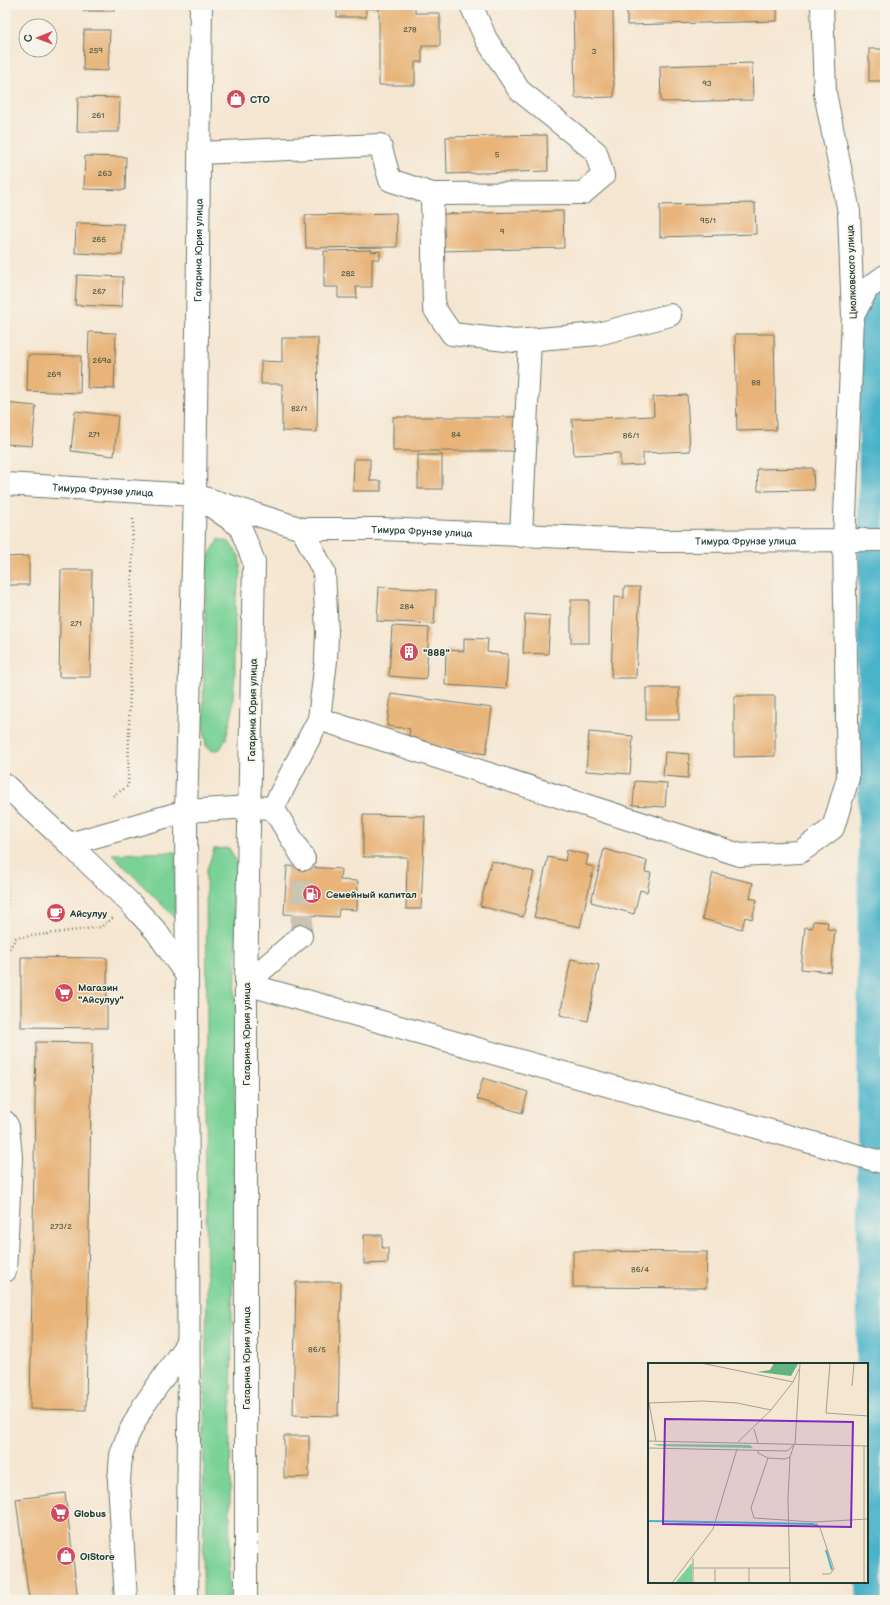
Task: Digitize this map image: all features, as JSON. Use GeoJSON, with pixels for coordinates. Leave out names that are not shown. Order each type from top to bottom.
{"type":"FeatureCollection","features":[{"type":"Feature","properties":{"kind":"street","name":"Гагарина Юрия улица"},"geometry":{"type":"LineString","coordinates":[[187,1600],[188,1342],[186,810],[195,495],[201,5]]}},
{"type":"Feature","properties":{"kind":"street"},"geometry":{"type":"LineString","coordinates":[[200,153],[380,145],[390,180],[432,194],[583,193],[603,176],[596,152],[520,90],[486,39],[471,5]]}},
{"type":"Feature","properties":{"kind":"street","name":"Циолковского улица"},"geometry":{"type":"LineString","coordinates":[[319,718],[740,855],[800,852],[833,828],[848,778],[866,540],[853,317],[849,212],[824,93],[822,5]]}},
{"type":"Feature","properties":{"kind":"street"},"geometry":{"type":"LineString","coordinates":[[432,194],[434,308],[452,334],[515,341],[530,340],[598,334],[670,315]]}},
{"type":"Feature","properties":{"kind":"street"},"geometry":{"type":"LineString","coordinates":[[853,317],[867,289],[885,276]]}},
{"type":"Feature","properties":{"kind":"street"},"geometry":{"type":"LineString","coordinates":[[521,536],[530,340]]}},
{"type":"Feature","properties":{"kind":"street","name":"Тимура Фрунзе улица"},"geometry":{"type":"LineString","coordinates":[[5,484],[195,495],[302,529],[381,529],[660,541],[866,540]]}},
{"type":"Feature","properties":{"kind":"street","name":"Гагарина Юрия улица"},"geometry":{"type":"LineString","coordinates":[[195,495],[240,526],[254,562],[246,984],[246,1600]]}},
{"type":"Feature","properties":{"kind":"street"},"geometry":{"type":"LineString","coordinates":[[273,808],[319,718],[327,633],[324,572],[302,529]]}},
{"type":"Feature","properties":{"kind":"street"},"geometry":{"type":"LineString","coordinates":[[6,786],[131,904],[156,931],[187,976]]}},
{"type":"Feature","properties":{"kind":"street"},"geometry":{"type":"LineString","coordinates":[[69,844],[186,810],[250,807],[273,808]]}},
{"type":"Feature","properties":{"kind":"street"},"geometry":{"type":"LineString","coordinates":[[273,808],[304,859]]}},
{"type":"Feature","properties":{"kind":"street"},"geometry":{"type":"LineString","coordinates":[[246,984],[301,936]]}},
{"type":"Feature","properties":{"kind":"street"},"geometry":{"type":"LineString","coordinates":[[246,984],[885,1163]]}},
{"type":"Feature","properties":{"kind":"street"},"geometry":{"type":"LineString","coordinates":[[5,1122],[8,1127],[11,1156],[5,1271]]}},
{"type":"Feature","properties":{"kind":"street"},"geometry":{"type":"LineString","coordinates":[[126,1600],[119,1481],[121,1455],[128,1435],[142,1408],[188,1342]]}},
{"type":"Feature","properties":{"kind":"path"},"geometry":{"type":"LineString","coordinates":[[113,796],[128,786],[133,519]]}},
{"type":"Feature","properties":{"kind":"path"},"geometry":{"type":"LineString","coordinates":[[6,786],[7,952]]}},
{"type":"Feature","properties":{"kind":"path"},"geometry":{"type":"LineString","coordinates":[[5,956],[16,938],[101,927],[131,904]]}},
{"type":"Feature","properties":{"kind":"green space"},"geometry":{"type":"Polygon","coordinates":[[[219,539],[229,542],[239,556],[241,574],[235,602],[235,670],[232,713],[226,739],[220,749],[211,751],[206,746],[203,722],[207,559],[219,539]]]}},
{"type":"Feature","properties":{"kind":"green space"},"geometry":{"type":"Polygon","coordinates":[[[229,848],[237,862],[229,1600],[203,1600],[204,1427],[207,1295],[205,1109],[207,1028],[206,872],[214,849],[229,848]]]}},
{"type":"Feature","properties":{"kind":"green space"},"geometry":{"type":"Polygon","coordinates":[[[176,852],[175,918],[112,854],[176,852]]]}},
{"type":"Feature","properties":{"kind":"building"},"geometry":{"type":"Polygon","coordinates":[[[84,5],[114,5],[114,11],[84,11],[84,5]]]}},
{"type":"Feature","properties":{"kind":"building"},"geometry":{"type":"Polygon","coordinates":[[[337,5],[366,5],[366,17],[337,17],[337,5]]]}},
{"type":"Feature","properties":{"kind":"building"},"geometry":{"type":"Polygon","coordinates":[[[367,5],[415,5],[415,13],[440,13],[440,46],[422,46],[422,62],[415,62],[415,85],[379,85],[379,8],[367,8],[367,5]]]}},
{"type":"Feature","properties":{"kind":"building"},"geometry":{"type":"Polygon","coordinates":[[[573,5],[613,5],[614,97],[575,98],[573,5]]]}},
{"type":"Feature","properties":{"kind":"building"},"geometry":{"type":"Polygon","coordinates":[[[627,5],[777,5],[777,21],[627,25],[627,5]]]}},
{"type":"Feature","properties":{"kind":"building"},"geometry":{"type":"Polygon","coordinates":[[[84,30],[110,30],[108,71],[83,70],[84,30]]]}},
{"type":"Feature","properties":{"kind":"building"},"geometry":{"type":"Polygon","coordinates":[[[869,49],[885,49],[885,81],[869,81],[869,49]]]}},
{"type":"Feature","properties":{"kind":"building"},"geometry":{"type":"Polygon","coordinates":[[[752,63],[753,100],[661,102],[660,66],[752,63]]]}},
{"type":"Feature","properties":{"kind":"building"},"geometry":{"type":"Polygon","coordinates":[[[78,97],[120,98],[119,132],[77,132],[78,97]]]}},
{"type":"Feature","properties":{"kind":"building"},"geometry":{"type":"Polygon","coordinates":[[[547,135],[548,171],[447,174],[446,137],[547,135]]]}},
{"type":"Feature","properties":{"kind":"building"},"geometry":{"type":"Polygon","coordinates":[[[85,156],[126,157],[125,190],[84,189],[85,156]]]}},
{"type":"Feature","properties":{"kind":"building"},"geometry":{"type":"Polygon","coordinates":[[[755,203],[756,234],[660,237],[660,205],[755,203]]]}},
{"type":"Feature","properties":{"kind":"building"},"geometry":{"type":"Polygon","coordinates":[[[563,211],[564,248],[441,251],[440,214],[563,211]]]}},
{"type":"Feature","properties":{"kind":"building"},"geometry":{"type":"Polygon","coordinates":[[[396,213],[397,247],[306,248],[305,215],[396,213]]]}},
{"type":"Feature","properties":{"kind":"building"},"geometry":{"type":"Polygon","coordinates":[[[76,223],[124,224],[122,255],[75,253],[76,223]]]}},
{"type":"Feature","properties":{"kind":"building"},"geometry":{"type":"Polygon","coordinates":[[[372,250],[372,252],[380,251],[380,259],[372,259],[372,287],[356,287],[357,298],[338,298],[338,287],[324,287],[324,251],[372,250]]]}},
{"type":"Feature","properties":{"kind":"building"},"geometry":{"type":"Polygon","coordinates":[[[77,275],[123,277],[122,307],[75,305],[77,275]]]}},
{"type":"Feature","properties":{"kind":"building"},"geometry":{"type":"Polygon","coordinates":[[[89,332],[116,333],[114,389],[87,388],[89,332]]]}},
{"type":"Feature","properties":{"kind":"building"},"geometry":{"type":"Polygon","coordinates":[[[735,334],[774,334],[776,430],[737,431],[735,334]]]}},
{"type":"Feature","properties":{"kind":"building"},"geometry":{"type":"Polygon","coordinates":[[[282,338],[318,338],[317,432],[282,431],[282,384],[261,384],[261,361],[282,362],[282,338]]]}},
{"type":"Feature","properties":{"kind":"building"},"geometry":{"type":"Polygon","coordinates":[[[28,355],[81,356],[80,393],[27,391],[28,355]]]}},
{"type":"Feature","properties":{"kind":"building"},"geometry":{"type":"Polygon","coordinates":[[[687,395],[690,451],[643,453],[643,465],[620,466],[620,453],[574,455],[572,419],[654,416],[653,397],[687,395]]]}},
{"type":"Feature","properties":{"kind":"building"},"geometry":{"type":"Polygon","coordinates":[[[5,403],[36,406],[32,446],[5,444],[5,403]]]}},
{"type":"Feature","properties":{"kind":"building"},"geometry":{"type":"Polygon","coordinates":[[[75,411],[118,416],[114,456],[71,451],[75,411]]]}},
{"type":"Feature","properties":{"kind":"building"},"geometry":{"type":"Polygon","coordinates":[[[393,417],[518,417],[518,451],[393,451],[393,417]]]}},
{"type":"Feature","properties":{"kind":"building"},"geometry":{"type":"Polygon","coordinates":[[[418,455],[442,455],[442,489],[418,489],[418,455]]]}},
{"type":"Feature","properties":{"kind":"building"},"geometry":{"type":"Polygon","coordinates":[[[354,459],[370,459],[370,481],[381,481],[381,491],[353,491],[354,459]]]}},
{"type":"Feature","properties":{"kind":"building"},"geometry":{"type":"Polygon","coordinates":[[[813,468],[814,490],[758,491],[757,469],[813,468]]]}},
{"type":"Feature","properties":{"kind":"building"},"geometry":{"type":"Polygon","coordinates":[[[29,556],[29,585],[5,585],[5,557],[29,556]]]}},
{"type":"Feature","properties":{"kind":"building"},"geometry":{"type":"Polygon","coordinates":[[[61,570],[92,570],[90,677],[59,677],[61,570]]]}},
{"type":"Feature","properties":{"kind":"building"},"geometry":{"type":"Polygon","coordinates":[[[379,587],[436,590],[434,624],[377,621],[379,587]]]}},
{"type":"Feature","properties":{"kind":"building"},"geometry":{"type":"Polygon","coordinates":[[[624,587],[640,587],[636,678],[611,678],[614,597],[624,598],[624,587]]]}},
{"type":"Feature","properties":{"kind":"building"},"geometry":{"type":"Polygon","coordinates":[[[571,600],[589,600],[589,643],[571,643],[571,600]]]}},
{"type":"Feature","properties":{"kind":"building"},"geometry":{"type":"Polygon","coordinates":[[[525,614],[550,616],[548,654],[523,653],[525,614]]]}},
{"type":"Feature","properties":{"kind":"building","name":"\"888\""},"geometry":{"type":"Polygon","coordinates":[[[392,626],[429,628],[426,679],[389,676],[392,626]]]}},
{"type":"Feature","properties":{"kind":"building"},"geometry":{"type":"Polygon","coordinates":[[[464,638],[488,639],[487,652],[508,654],[506,689],[445,685],[446,650],[464,651],[464,638]]]}},
{"type":"Feature","properties":{"kind":"building"},"geometry":{"type":"Polygon","coordinates":[[[646,688],[679,688],[679,720],[646,720],[646,688]]]}},
{"type":"Feature","properties":{"kind":"building"},"geometry":{"type":"Polygon","coordinates":[[[391,694],[492,708],[486,754],[408,743],[410,729],[387,726],[391,694]]]}},
{"type":"Feature","properties":{"kind":"building"},"geometry":{"type":"Polygon","coordinates":[[[734,696],[775,696],[775,756],[734,757],[734,696]]]}},
{"type":"Feature","properties":{"kind":"building"},"geometry":{"type":"Polygon","coordinates":[[[589,732],[633,736],[630,774],[586,771],[589,732]]]}},
{"type":"Feature","properties":{"kind":"building"},"geometry":{"type":"Polygon","coordinates":[[[665,752],[689,754],[688,778],[663,776],[665,752]]]}},
{"type":"Feature","properties":{"kind":"building"},"geometry":{"type":"Polygon","coordinates":[[[635,781],[667,783],[665,807],[633,805],[635,781]]]}},
{"type":"Feature","properties":{"kind":"building"},"geometry":{"type":"Polygon","coordinates":[[[363,815],[425,816],[421,909],[406,909],[407,857],[363,857],[363,815]]]}},
{"type":"Feature","properties":{"kind":"building"},"geometry":{"type":"Polygon","coordinates":[[[604,849],[647,861],[645,872],[651,873],[647,892],[640,890],[634,914],[591,902],[604,849]]]}},
{"type":"Feature","properties":{"kind":"building"},"geometry":{"type":"Polygon","coordinates":[[[567,850],[588,855],[586,865],[594,867],[580,927],[534,917],[548,857],[565,861],[567,850]]]}},
{"type":"Feature","properties":{"kind":"building"},"geometry":{"type":"Polygon","coordinates":[[[491,861],[534,872],[523,917],[480,906],[491,861]]]}},
{"type":"Feature","properties":{"kind":"building","name":"Семейный капитал"},"geometry":{"type":"Polygon","coordinates":[[[287,866],[341,869],[340,880],[358,881],[357,910],[339,909],[338,917],[284,914],[287,866]]]}},
{"type":"Feature","properties":{"kind":"building"},"geometry":{"type":"Polygon","coordinates":[[[713,873],[753,883],[750,898],[757,900],[752,919],[745,917],[742,929],[702,919],[713,873]]]}},
{"type":"Feature","properties":{"kind":"building"},"geometry":{"type":"Polygon","coordinates":[[[813,921],[828,922],[827,929],[835,930],[831,972],[801,969],[805,927],[812,928],[813,921]]]}},
{"type":"Feature","properties":{"kind":"building","name":"Магазин \"Айсулуу\""},"geometry":{"type":"Polygon","coordinates":[[[21,957],[107,958],[107,1028],[21,1027],[21,957]]]}},
{"type":"Feature","properties":{"kind":"building"},"geometry":{"type":"Polygon","coordinates":[[[571,959],[599,965],[588,1021],[560,1015],[571,959]]]}},
{"type":"Feature","properties":{"kind":"building"},"geometry":{"type":"Polygon","coordinates":[[[36,1042],[92,1043],[86,1410],[30,1409],[36,1042]]]}},
{"type":"Feature","properties":{"kind":"building"},"geometry":{"type":"Polygon","coordinates":[[[483,1078],[528,1092],[522,1113],[477,1099],[483,1078]]]}},
{"type":"Feature","properties":{"kind":"building"},"geometry":{"type":"Polygon","coordinates":[[[364,1235],[382,1235],[382,1248],[388,1248],[388,1263],[364,1264],[364,1235]]]}},
{"type":"Feature","properties":{"kind":"building"},"geometry":{"type":"Polygon","coordinates":[[[573,1251],[707,1252],[706,1288],[573,1287],[573,1251]]]}},
{"type":"Feature","properties":{"kind":"building"},"geometry":{"type":"Polygon","coordinates":[[[296,1282],[341,1282],[338,1416],[293,1415],[296,1282]]]}},
{"type":"Feature","properties":{"kind":"building"},"geometry":{"type":"Polygon","coordinates":[[[284,1436],[309,1436],[309,1477],[284,1478],[284,1436]]]}},
{"type":"Feature","properties":{"kind":"building"},"geometry":{"type":"Polygon","coordinates":[[[65,1493],[78,1600],[29,1600],[16,1499],[65,1493]]]}},
{"type":"Feature","properties":{"kind":"waterway"},"geometry":{"type":"LineString","coordinates":[[869,1600],[872,326],[878,298],[885,291]]}},
{"type":"Feature","properties":{"kind":"tunnel"},"geometry":{"type":"LineString","coordinates":[[301,936],[304,859]]}},
{"type":"Feature","properties":{"kind":"place","name":"CTO"},"geometry":{"type":"Point","coordinates":[236,99]}},
{"type":"Feature","properties":{"kind":"place","name":"\"888\""},"geometry":{"type":"Point","coordinates":[409,652]}},
{"type":"Feature","properties":{"kind":"place","name":"Семейный капитал"},"geometry":{"type":"Point","coordinates":[312,894]}},
{"type":"Feature","properties":{"kind":"place","name":"Айсулуу"},"geometry":{"type":"Point","coordinates":[56,913]}},
{"type":"Feature","properties":{"kind":"place","name":"Магазин \"Айсулуу\""},"geometry":{"type":"Point","coordinates":[64,993]}},
{"type":"Feature","properties":{"kind":"place","name":"Globus"},"geometry":{"type":"Point","coordinates":[60,1513]}},
{"type":"Feature","properties":{"kind":"place","name":"O!Store"},"geometry":{"type":"Point","coordinates":[66,1556]}}]}
